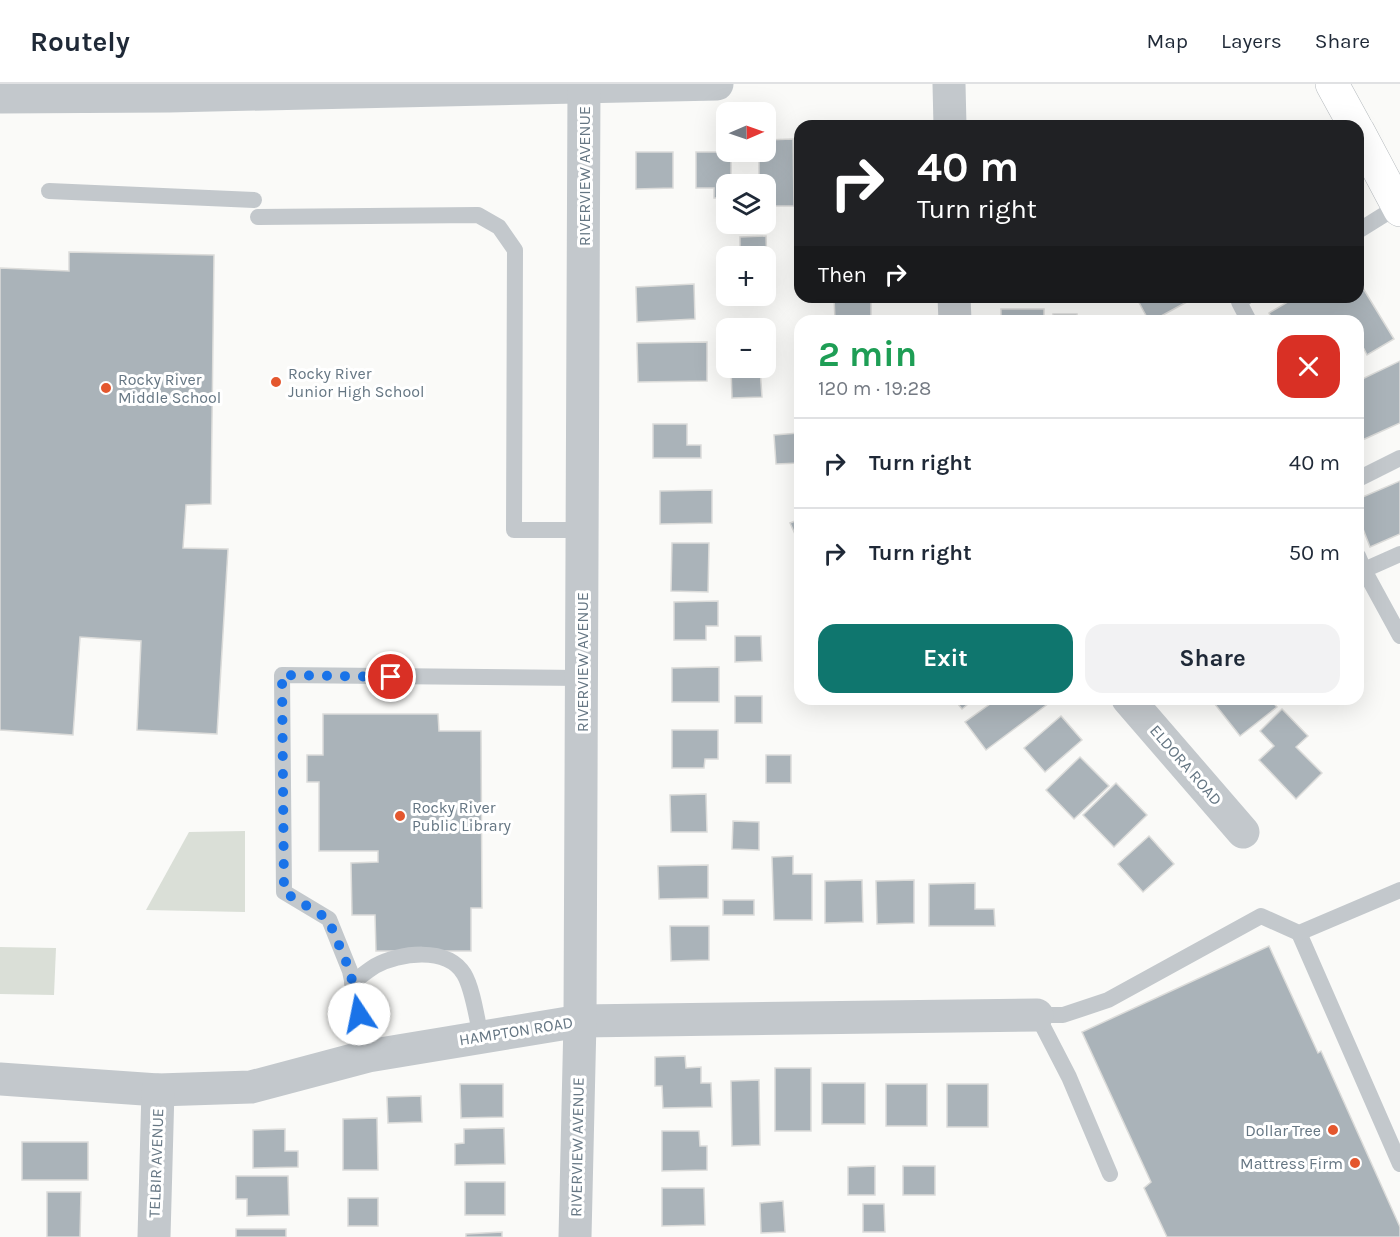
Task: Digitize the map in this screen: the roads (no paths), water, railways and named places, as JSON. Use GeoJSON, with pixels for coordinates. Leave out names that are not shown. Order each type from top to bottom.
{"type":"FeatureCollection","features":[{"type":"Feature","properties":{"kind":"main road"},"geometry":{"type":"LineString","coordinates":[[1332,84],[1352,120]]}},
{"type":"Feature","properties":{"kind":"main road"},"geometry":{"type":"LineString","coordinates":[[1364,142],[1399,208]]}},
{"type":"Feature","properties":{"kind":"street"},"geometry":{"type":"LineString","coordinates":[[0,97],[170,90],[717,84]]}},
{"type":"Feature","properties":{"kind":"street"},"geometry":{"type":"LineString","coordinates":[[950,84],[950,120]]}},
{"type":"Feature","properties":{"kind":"street","name":"RIVERVIEW AVENUE"},"geometry":{"type":"LineString","coordinates":[[575,1237],[580,1021],[584,86]]}},
{"type":"Feature","properties":{"kind":"street","name":"ELDORA ROAD"},"geometry":{"type":"LineString","coordinates":[[1133,705],[1244,832]]}},
{"type":"Feature","properties":{"kind":"street","name":"HAMPTON ROAD"},"geometry":{"type":"LineString","coordinates":[[0,1079],[158,1090],[251,1087],[368,1056],[580,1021],[1037,1015]]}},
{"type":"Feature","properties":{"kind":"street","name":"TELBIR AVENUE"},"geometry":{"type":"LineString","coordinates":[[154,1237],[158,1090]]}},
{"type":"Feature","properties":{"kind":"lane"},"geometry":{"type":"LineString","coordinates":[[49,191],[254,200]]}},
{"type":"Feature","properties":{"kind":"lane"},"geometry":{"type":"LineString","coordinates":[[1364,228],[1399,208]]}},
{"type":"Feature","properties":{"kind":"lane"},"geometry":{"type":"LineString","coordinates":[[258,217],[478,215],[499,227],[515,250],[514,530],[583,530]]}},
{"type":"Feature","properties":{"kind":"lane"},"geometry":{"type":"LineString","coordinates":[[1364,476],[1400,458]]}},
{"type":"Feature","properties":{"kind":"lane"},"geometry":{"type":"LineString","coordinates":[[1364,562],[1400,554]]}},
{"type":"Feature","properties":{"kind":"lane"},"geometry":{"type":"LineString","coordinates":[[1364,569],[1400,636]]}},
{"type":"Feature","properties":{"kind":"lane"},"geometry":{"type":"LineString","coordinates":[[368,1056],[352,983],[328,919],[284,892],[282,675],[581,678]]}},
{"type":"Feature","properties":{"kind":"lane"},"geometry":{"type":"LineString","coordinates":[[1299,933],[1400,890]]}},
{"type":"Feature","properties":{"kind":"lane"},"geometry":{"type":"LineString","coordinates":[[1110,1174],[1069,1077],[1037,1015],[1063,1015],[1108,1000],[1261,916],[1299,933],[1400,1164]]}},
{"type":"Feature","properties":{"kind":"lane"},"geometry":{"type":"LineString","coordinates":[[352,983],[375,966],[399,956],[432,956],[448,960],[464,974],[481,1037]]}},
{"type":"Feature","properties":{"kind":"place","name":"Rocky River Junior High School"},"geometry":{"type":"Point","coordinates":[276,382]}},
{"type":"Feature","properties":{"kind":"place","name":"Rocky River Middle School"},"geometry":{"type":"Point","coordinates":[106,388]}},
{"type":"Feature","properties":{"kind":"place","name":"Rocky River Public Library"},"geometry":{"type":"Point","coordinates":[400,816]}},
{"type":"Feature","properties":{"kind":"place","name":"Dollar Tree"},"geometry":{"type":"Point","coordinates":[1333,1130]}},
{"type":"Feature","properties":{"kind":"place","name":"Mattress Firm"},"geometry":{"type":"Point","coordinates":[1355,1163]}}]}
